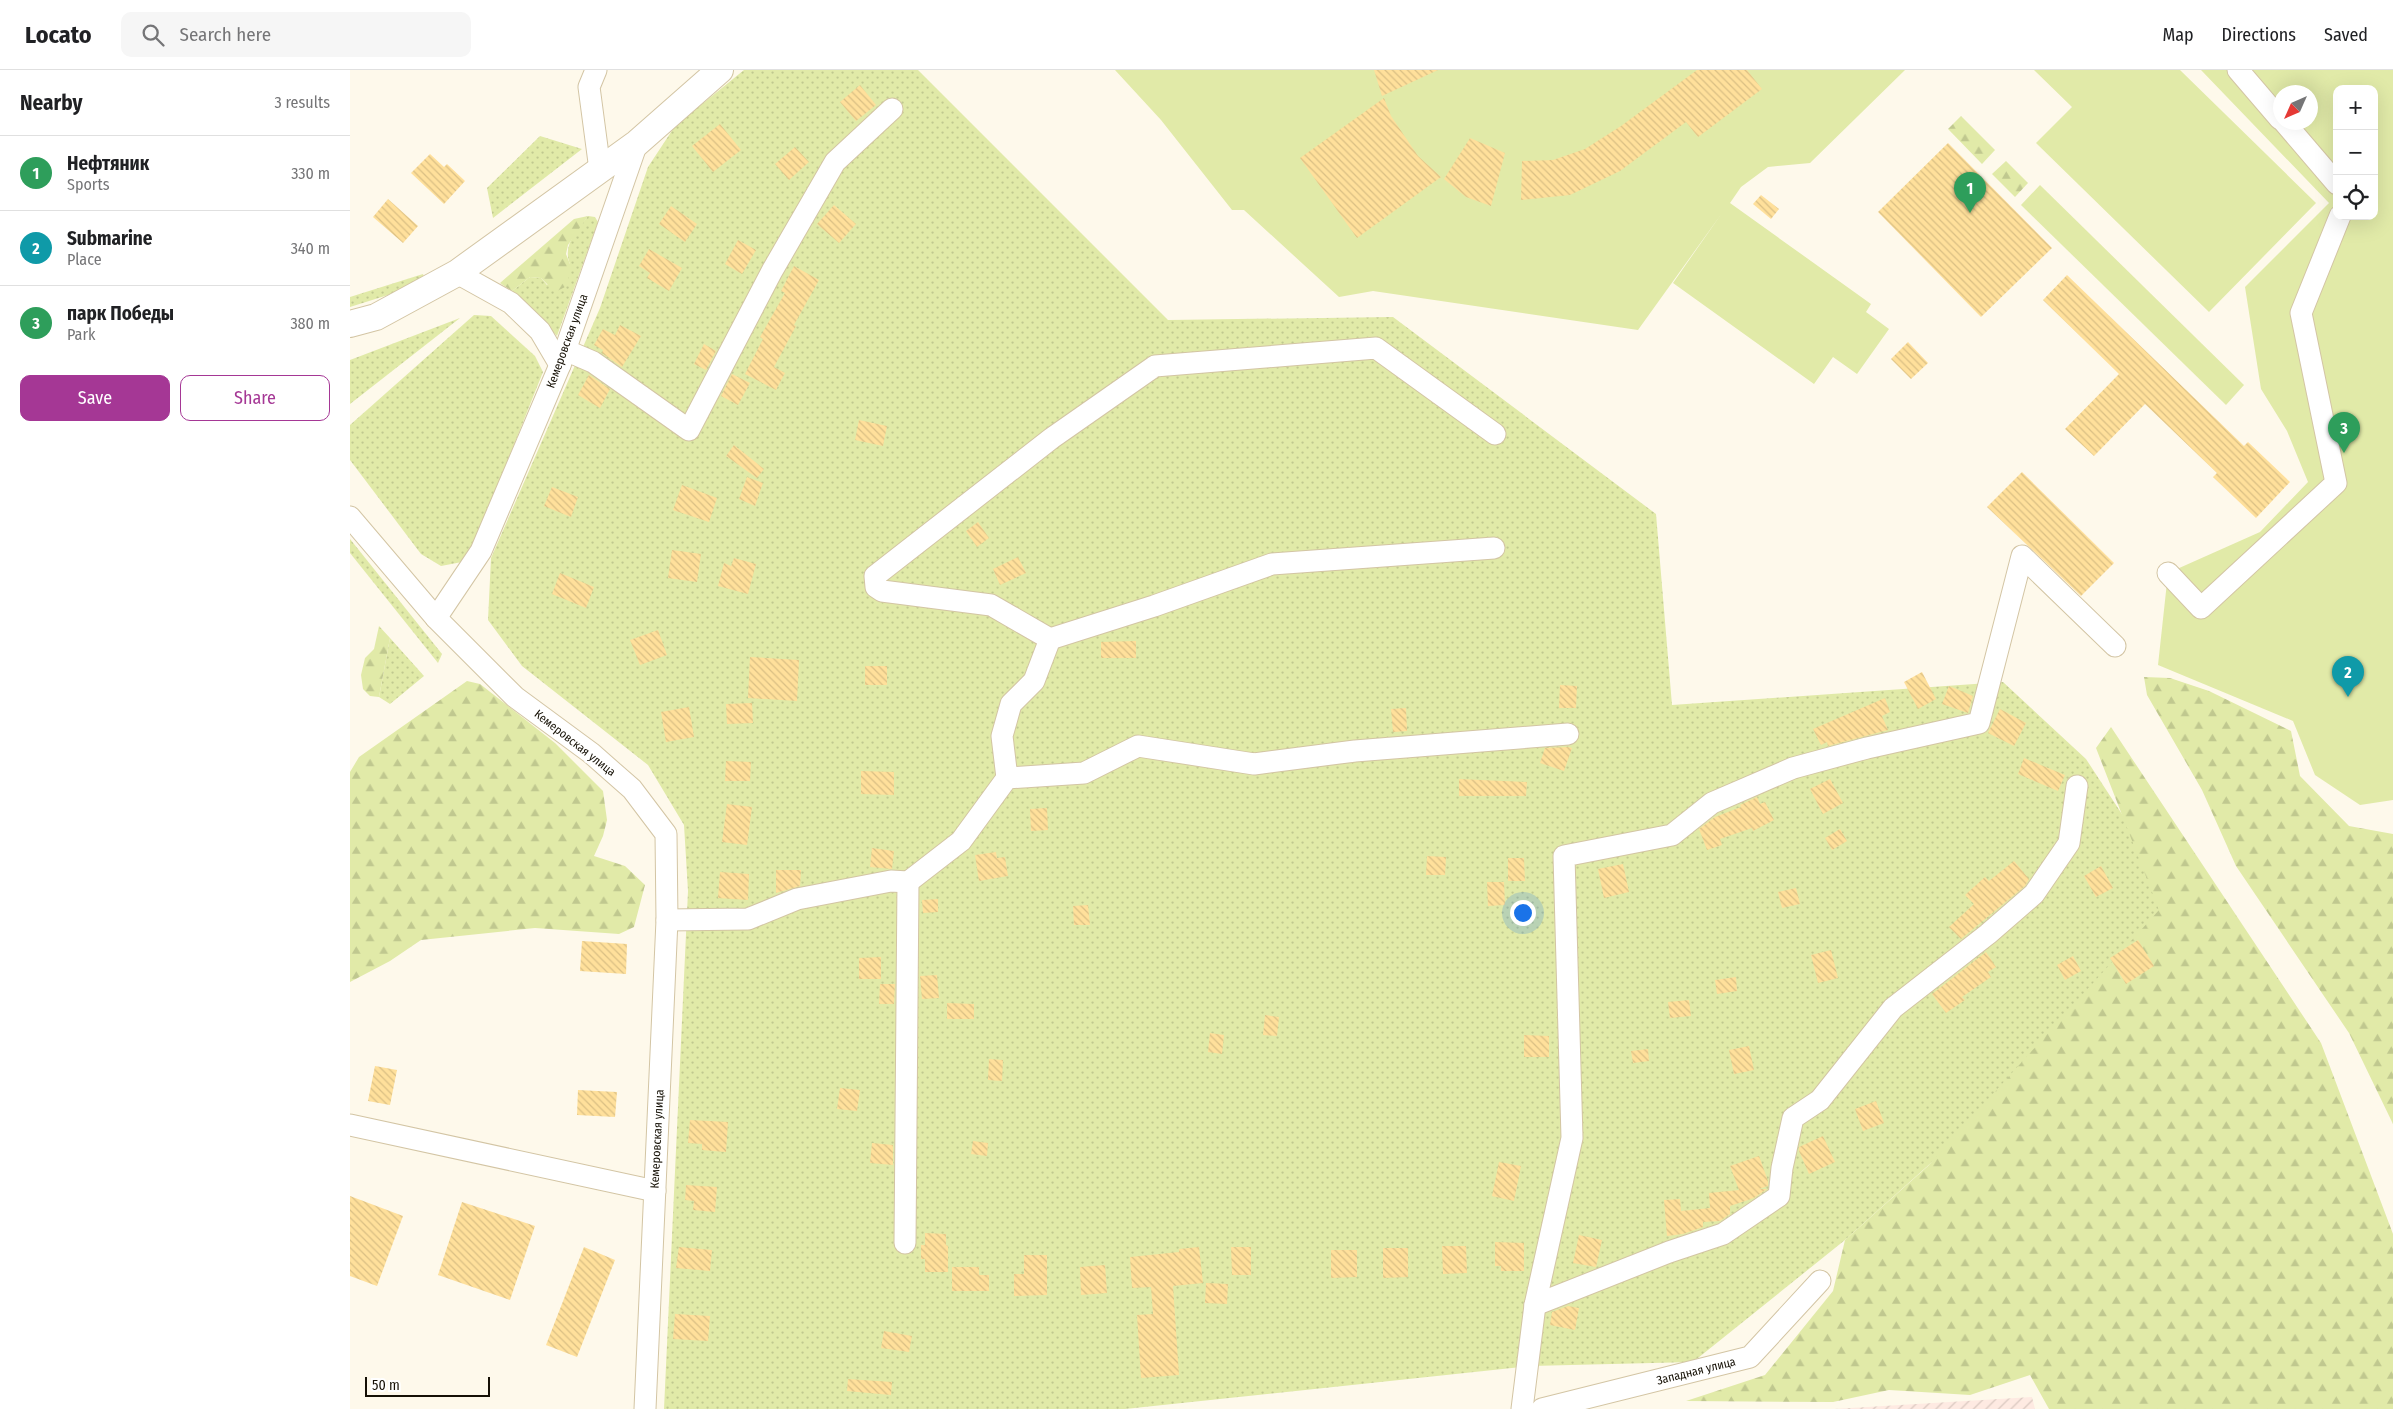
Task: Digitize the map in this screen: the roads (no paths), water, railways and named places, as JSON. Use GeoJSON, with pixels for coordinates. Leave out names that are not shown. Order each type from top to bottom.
{"type":"FeatureCollection","features":[{"type":"Feature","properties":{"kind":"main road","name":"Кемеровская улица"},"geometry":{"type":"LineString","coordinates":[[350,324],[376,317],[457,274],[637,143],[720,70]]}},
{"type":"Feature","properties":{"kind":"street"},"geometry":{"type":"LineString","coordinates":[[596,70],[589,87],[600,170]]}},
{"type":"Feature","properties":{"kind":"street"},"geometry":{"type":"LineString","coordinates":[[2238,70],[2273,111]]}},
{"type":"Feature","properties":{"kind":"street"},"geometry":{"type":"LineString","coordinates":[[457,274],[511,303],[540,331],[562,358],[593,362],[689,430],[772,271],[835,162],[892,109]]}},
{"type":"Feature","properties":{"kind":"street"},"geometry":{"type":"LineString","coordinates":[[2291,130],[2333,179]]}},
{"type":"Feature","properties":{"kind":"street","name":"Кемеровская улица"},"geometry":{"type":"LineString","coordinates":[[637,143],[562,358],[481,551],[436,618],[515,697],[591,753],[632,789],[666,834],[667,920],[645,1409]]}},
{"type":"Feature","properties":{"kind":"street"},"geometry":{"type":"LineString","coordinates":[[2168,572],[2202,608],[2336,482],[2301,313],[2338,220]]}},
{"type":"Feature","properties":{"kind":"street"},"geometry":{"type":"LineString","coordinates":[[1494,548],[1272,564],[1154,606],[1050,639],[991,604],[882,591],[876,587],[875,576],[1052,438],[1155,366],[1376,348],[1495,434]]}},
{"type":"Feature","properties":{"kind":"street"},"geometry":{"type":"LineString","coordinates":[[350,517],[436,618]]}},
{"type":"Feature","properties":{"kind":"street"},"geometry":{"type":"LineString","coordinates":[[1522,1409],[1535,1305],[1572,1138],[1564,856],[1672,835],[1712,803],[1793,768],[1867,748],[1979,723],[2022,556],[2115,646]]}},
{"type":"Feature","properties":{"kind":"street"},"geometry":{"type":"LineString","coordinates":[[667,920],[748,919],[797,899],[891,881],[908,882],[961,841],[1007,778],[1002,736],[1012,704],[1034,681],[1050,639]]}},
{"type":"Feature","properties":{"kind":"street"},"geometry":{"type":"LineString","coordinates":[[1007,778],[1084,773],[1138,746],[1254,764],[1355,751],[1568,734]]}},
{"type":"Feature","properties":{"kind":"street"},"geometry":{"type":"LineString","coordinates":[[1535,1305],[1669,1252],[1723,1234],[1779,1196],[1782,1168],[1794,1118],[1820,1100],[1892,1008],[1988,934],[2034,894],[2069,844],[2077,786]]}},
{"type":"Feature","properties":{"kind":"street"},"geometry":{"type":"LineString","coordinates":[[905,1244],[908,882]]}},
{"type":"Feature","properties":{"kind":"street"},"geometry":{"type":"LineString","coordinates":[[350,1125],[655,1191]]}},
{"type":"Feature","properties":{"kind":"street","name":"Западная улица"},"geometry":{"type":"LineString","coordinates":[[1542,1409],[1750,1357],[1820,1281]]}},
{"type":"Feature","properties":{"kind":"place","name":"Нефтяник"},"geometry":{"type":"Point","coordinates":[1970,213]}},
{"type":"Feature","properties":{"kind":"place","name":"парк Победы"},"geometry":{"type":"Point","coordinates":[2344,453]}},
{"type":"Feature","properties":{"kind":"place","name":"Submarine"},"geometry":{"type":"Point","coordinates":[2348,697]}}]}
